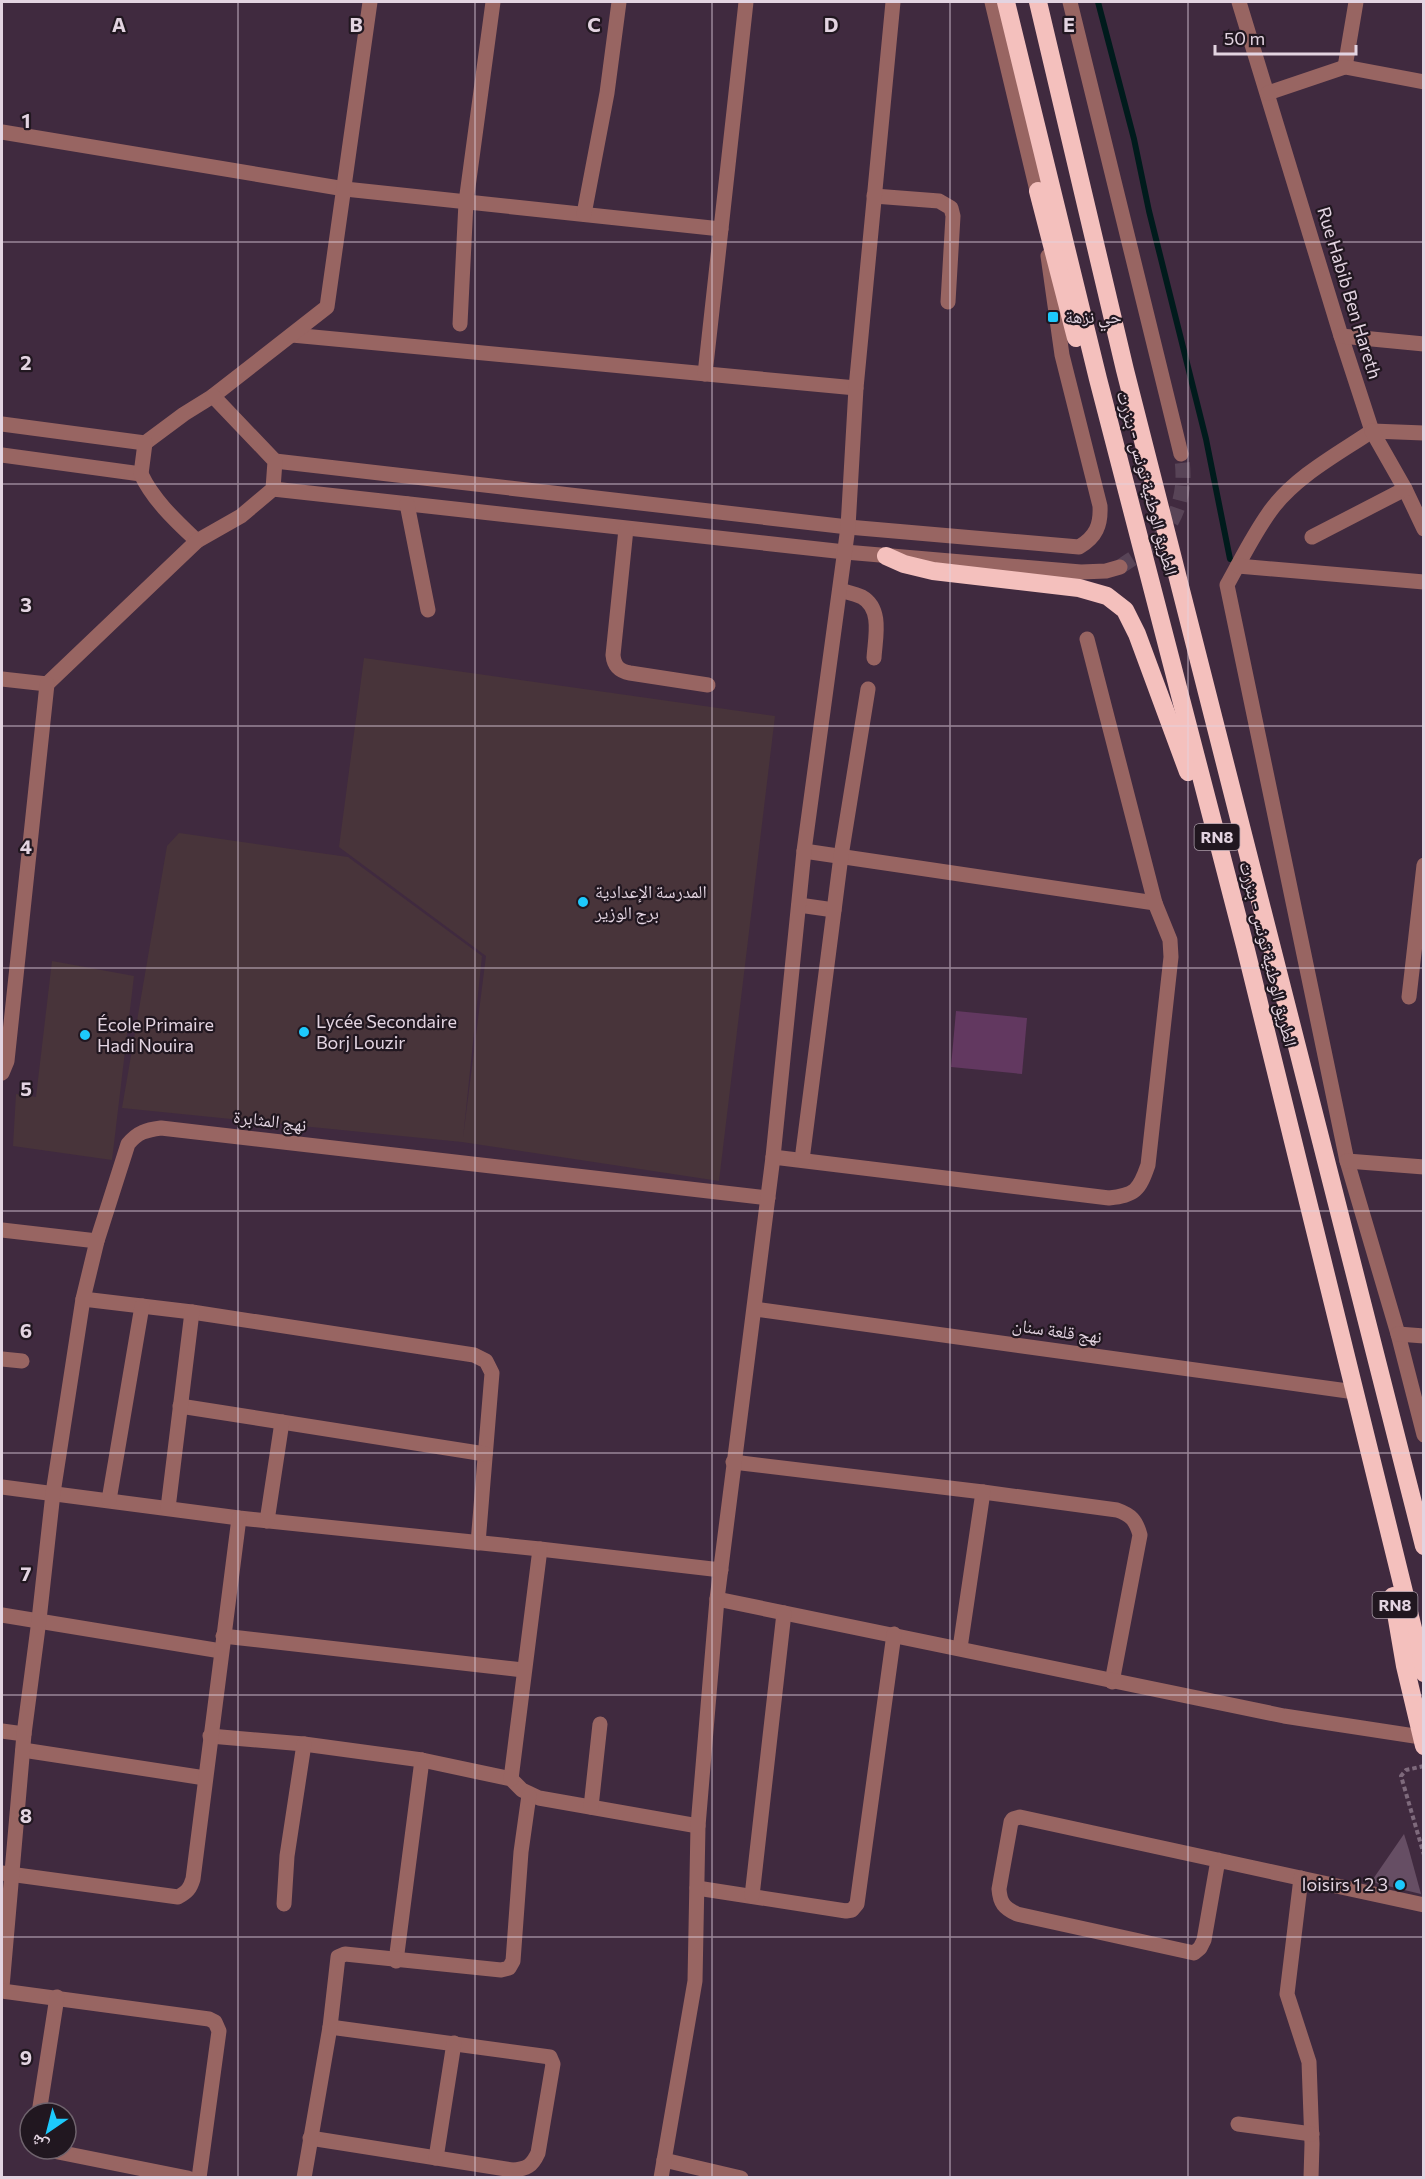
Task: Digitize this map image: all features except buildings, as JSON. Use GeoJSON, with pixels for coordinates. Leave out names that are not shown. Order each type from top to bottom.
{"type":"FeatureCollection","features":[{"type":"Feature","properties":{"kind":"highway","name":"الطريق الوطنية تونس - بنزرت"},"geometry":{"type":"LineString","coordinates":[[1006,2],[1098,379],[1245,946],[1424,1673]]}},
{"type":"Feature","properties":{"kind":"highway","name":"الطريق الوطنية تونس - بنزرت"},"geometry":{"type":"LineString","coordinates":[[1038,2],[1125,370],[1424,1546]]}},
{"type":"Feature","properties":{"kind":"highway","name":"RN8"},"geometry":{"type":"LineString","coordinates":[[1038,191],[1188,772],[1218,877],[1245,946]]}},
{"type":"Feature","properties":{"kind":"highway","name":"RN8"},"geometry":{"type":"LineString","coordinates":[[886,556],[904,564],[933,571],[1079,588],[1107,596],[1125,610],[1137,634],[1188,772]]}},
{"type":"Feature","properties":{"kind":"highway","name":"RN8"},"geometry":{"type":"LineString","coordinates":[[1374,1473],[1405,1666],[1422,1742]]}},
{"type":"Feature","properties":{"kind":"street"},"geometry":{"type":"LineString","coordinates":[[2,424],[145,443],[213,396],[327,307],[370,2]]}},
{"type":"Feature","properties":{"kind":"street"},"geometry":{"type":"LineString","coordinates":[[460,324],[466,202],[493,2]]}},
{"type":"Feature","properties":{"kind":"street"},"geometry":{"type":"LineString","coordinates":[[584,214],[607,93],[619,2]]}},
{"type":"Feature","properties":{"kind":"street"},"geometry":{"type":"LineString","coordinates":[[705,374],[746,2]]}},
{"type":"Feature","properties":{"kind":"street"},"geometry":{"type":"LineString","coordinates":[[661,2178],[695,1981],[698,1826],[717,1599],[773,1157],[804,851],[848,527],[856,388],[893,2]]}},
{"type":"Feature","properties":{"kind":"street"},"geometry":{"type":"LineString","coordinates":[[213,396],[275,461],[848,527],[1079,547],[1094,535],[1101,518],[1100,506],[1062,355],[1038,191],[992,2]]}},
{"type":"Feature","properties":{"kind":"street"},"geometry":{"type":"LineString","coordinates":[[1070,2],[1181,454]]}},
{"type":"Feature","properties":{"kind":"street","name":"Rue Habib Ben Hareth"},"geometry":{"type":"LineString","coordinates":[[1239,2],[1372,431],[1405,489],[1424,529]]}},
{"type":"Feature","properties":{"kind":"street"},"geometry":{"type":"LineString","coordinates":[[1344,67],[1356,2]]}},
{"type":"Feature","properties":{"kind":"street"},"geometry":{"type":"LineString","coordinates":[[1268,93],[1344,67],[1424,82]]}},
{"type":"Feature","properties":{"kind":"street"},"geometry":{"type":"LineString","coordinates":[[2,132],[345,189],[721,229]]}},
{"type":"Feature","properties":{"kind":"street"},"geometry":{"type":"LineString","coordinates":[[874,196],[939,201],[951,208],[953,216],[948,302]]}},
{"type":"Feature","properties":{"kind":"street"},"geometry":{"type":"LineString","coordinates":[[292,335],[856,388]]}},
{"type":"Feature","properties":{"kind":"street"},"geometry":{"type":"LineString","coordinates":[[1341,336],[1424,344]]}},
{"type":"Feature","properties":{"kind":"street"},"geometry":{"type":"LineString","coordinates":[[1424,433],[1372,431],[1302,479],[1284,494],[1271,510],[1227,585],[1347,1161],[1398,1334],[1424,1435]]}},
{"type":"Feature","properties":{"kind":"street"},"geometry":{"type":"LineString","coordinates":[[145,443],[141,474],[147,487],[197,541]]}},
{"type":"Feature","properties":{"kind":"street"},"geometry":{"type":"LineString","coordinates":[[2,455],[141,474]]}},
{"type":"Feature","properties":{"kind":"street"},"geometry":{"type":"LineString","coordinates":[[2,1073],[7,1061],[47,684],[197,541],[241,516],[273,489],[275,461]]}},
{"type":"Feature","properties":{"kind":"street"},"geometry":{"type":"LineString","coordinates":[[273,489],[886,556],[1081,572],[1106,571],[1120,567]]}},
{"type":"Feature","properties":{"kind":"street"},"geometry":{"type":"LineString","coordinates":[[1312,537],[1405,489]]}},
{"type":"Feature","properties":{"kind":"street"},"geometry":{"type":"LineString","coordinates":[[407,504],[428,610]]}},
{"type":"Feature","properties":{"kind":"street"},"geometry":{"type":"LineString","coordinates":[[626,529],[613,655],[616,666],[619,670],[630,674],[708,685]]}},
{"type":"Feature","properties":{"kind":"street"},"geometry":{"type":"LineString","coordinates":[[1238,566],[1424,582]]}},
{"type":"Feature","properties":{"kind":"street"},"geometry":{"type":"LineString","coordinates":[[840,590],[862,597],[876,614],[874,658]]}},
{"type":"Feature","properties":{"kind":"street"},"geometry":{"type":"LineString","coordinates":[[773,1157],[1109,1198],[1129,1196],[1143,1181],[1148,1165],[1171,957],[1170,940],[1155,903],[1087,639]]}},
{"type":"Feature","properties":{"kind":"street"},"geometry":{"type":"LineString","coordinates":[[2,680],[47,684]]}},
{"type":"Feature","properties":{"kind":"street"},"geometry":{"type":"LineString","coordinates":[[802,1160],[841,856],[868,689]]}},
{"type":"Feature","properties":{"kind":"street"},"geometry":{"type":"LineString","coordinates":[[804,851],[1155,903]]}},
{"type":"Feature","properties":{"kind":"street"},"geometry":{"type":"LineString","coordinates":[[1408,997],[1424,865]]}},
{"type":"Feature","properties":{"kind":"street"},"geometry":{"type":"LineString","coordinates":[[799,904],[834,910]]}},
{"type":"Feature","properties":{"kind":"street","name":"نهج المثابرة"},"geometry":{"type":"LineString","coordinates":[[2,1989],[7,1874],[39,1620],[52,1492],[82,1299],[97,1241],[128,1144],[136,1134],[161,1128],[768,1198]]}},
{"type":"Feature","properties":{"kind":"street"},"geometry":{"type":"LineString","coordinates":[[1347,1161],[1424,1167]]}},
{"type":"Feature","properties":{"kind":"street"},"geometry":{"type":"LineString","coordinates":[[2,1230],[97,1241]]}},
{"type":"Feature","properties":{"kind":"street"},"geometry":{"type":"LineString","coordinates":[[82,1299],[192,1312],[474,1355],[486,1361],[492,1373],[478,1543]]}},
{"type":"Feature","properties":{"kind":"street"},"geometry":{"type":"LineString","coordinates":[[109,1500],[142,1306]]}},
{"type":"Feature","properties":{"kind":"street","name":"نهج قلعة سنان"},"geometry":{"type":"LineString","coordinates":[[755,1309],[1355,1392]]}},
{"type":"Feature","properties":{"kind":"street"},"geometry":{"type":"LineString","coordinates":[[168,1508],[192,1312]]}},
{"type":"Feature","properties":{"kind":"street"},"geometry":{"type":"LineString","coordinates":[[1398,1334],[1424,1336]]}},
{"type":"Feature","properties":{"kind":"street"},"geometry":{"type":"LineString","coordinates":[[2,1359],[22,1361]]}},
{"type":"Feature","properties":{"kind":"street"},"geometry":{"type":"LineString","coordinates":[[180,1406],[485,1454]]}},
{"type":"Feature","properties":{"kind":"street"},"geometry":{"type":"LineString","coordinates":[[267,1521],[282,1422]]}},
{"type":"Feature","properties":{"kind":"street"},"geometry":{"type":"LineString","coordinates":[[734,1462],[983,1492],[1117,1510],[1128,1514],[1137,1522],[1140,1535],[1112,1682]]}},
{"type":"Feature","properties":{"kind":"street"},"geometry":{"type":"LineString","coordinates":[[2,1487],[238,1518],[721,1570]]}},
{"type":"Feature","properties":{"kind":"street"},"geometry":{"type":"LineString","coordinates":[[960,1648],[983,1492]]}},
{"type":"Feature","properties":{"kind":"street"},"geometry":{"type":"LineString","coordinates":[[7,1874],[178,1897],[190,1888],[193,1879],[238,1518]]}},
{"type":"Feature","properties":{"kind":"street"},"geometry":{"type":"LineString","coordinates":[[511,1779],[540,1549]]}},
{"type":"Feature","properties":{"kind":"street"},"geometry":{"type":"LineString","coordinates":[[717,1599],[894,1634],[1112,1682],[1422,1742]]}},
{"type":"Feature","properties":{"kind":"street"},"geometry":{"type":"LineString","coordinates":[[752,1896],[784,1613]]}},
{"type":"Feature","properties":{"kind":"street"},"geometry":{"type":"LineString","coordinates":[[2,1615],[222,1652]]}},
{"type":"Feature","properties":{"kind":"street"},"geometry":{"type":"LineString","coordinates":[[697,1888],[846,1911],[852,1910],[857,1905],[894,1634]]}},
{"type":"Feature","properties":{"kind":"street"},"geometry":{"type":"LineString","coordinates":[[223,1636],[524,1670]]}},
{"type":"Feature","properties":{"kind":"street"},"geometry":{"type":"LineString","coordinates":[[591,1807],[600,1724]]}},
{"type":"Feature","properties":{"kind":"street"},"geometry":{"type":"LineString","coordinates":[[2,1731],[24,1734]]}},
{"type":"Feature","properties":{"kind":"street"},"geometry":{"type":"LineString","coordinates":[[210,1736],[304,1744],[422,1760],[511,1779],[529,1795],[698,1826]]}},
{"type":"Feature","properties":{"kind":"street"},"geometry":{"type":"LineString","coordinates":[[284,1904],[287,1856],[304,1744]]}},
{"type":"Feature","properties":{"kind":"street"},"geometry":{"type":"LineString","coordinates":[[23,1749],[205,1778]]}},
{"type":"Feature","properties":{"kind":"street"},"geometry":{"type":"LineString","coordinates":[[396,1960],[422,1760]]}},
{"type":"Feature","properties":{"kind":"street"},"geometry":{"type":"LineString","coordinates":[[304,2178],[330,2027],[337,1960],[340,1955],[345,1954],[501,1970],[507,1970],[512,1966],[521,1852],[529,1795]]}},
{"type":"Feature","properties":{"kind":"street"},"geometry":{"type":"LineString","coordinates":[[1218,1860],[1204,1941],[1194,1953],[1017,1914],[1005,1908],[999,1900],[1011,1822],[1016,1817],[1218,1860],[1424,1905]]}},
{"type":"Feature","properties":{"kind":"street"},"geometry":{"type":"LineString","coordinates":[[1301,1878],[1287,1994],[1309,2061],[1311,2178]]}},
{"type":"Feature","properties":{"kind":"street"},"geometry":{"type":"LineString","coordinates":[[2,1989],[209,2019],[215,2022],[219,2031],[199,2178]]}},
{"type":"Feature","properties":{"kind":"street"},"geometry":{"type":"LineString","coordinates":[[41,2101],[57,1997]]}},
{"type":"Feature","properties":{"kind":"street"},"geometry":{"type":"LineString","coordinates":[[310,2138],[512,2170],[525,2169],[533,2164],[538,2153],[553,2064],[552,2060],[546,2056],[330,2027]]}},
{"type":"Feature","properties":{"kind":"street"},"geometry":{"type":"LineString","coordinates":[[436,2158],[454,2043]]}},
{"type":"Feature","properties":{"kind":"street"},"geometry":{"type":"LineString","coordinates":[[1238,2124],[1312,2134]]}},
{"type":"Feature","properties":{"kind":"street"},"geometry":{"type":"LineString","coordinates":[[78,2156],[188,2178]]}},
{"type":"Feature","properties":{"kind":"street"},"geometry":{"type":"LineString","coordinates":[[664,2160],[741,2178]]}},
{"type":"Feature","properties":{"kind":"path"},"geometry":{"type":"LineString","coordinates":[[1424,1766],[1401,1773],[1401,1780],[1424,1855]]}},
{"type":"Feature","properties":{"kind":"shaded area","name":"المدرسة الإعدادية برج الوزير"},"geometry":{"type":"Polygon","coordinates":[[[364,658],[775,716],[719,1181],[462,1142],[122,1108],[167,846],[179,833],[348,857],[482,956],[463,1138],[486,956],[339,847],[364,658]]]}},
{"type":"Feature","properties":{"kind":"shaded area","name":"École Primaire Hadi Nouira"},"geometry":{"type":"Polygon","coordinates":[[[52,961],[134,976],[112,1160],[13,1146],[16,1094],[36,1097],[52,961]]]}},
{"type":"Feature","properties":{"kind":"shaded area"},"geometry":{"type":"Polygon","coordinates":[[[956,1011],[1027,1018],[1022,1074],[951,1067],[956,1011]]]}},
{"type":"Feature","properties":{"kind":"waterway"},"geometry":{"type":"LineString","coordinates":[[1098,2],[1134,139],[1149,211],[1206,439],[1230,559]]}},
{"type":"Feature","properties":{"kind":"tunnel"},"geometry":{"type":"LineString","coordinates":[[1120,567],[1154,543],[1163,534],[1176,513],[1182,490],[1181,454]]}},
{"type":"Feature","properties":{"kind":"place","name":"حي نزهة"},"geometry":{"type":"Point","coordinates":[1053,317]}},
{"type":"Feature","properties":{"kind":"place","name":"المدرسة الإعدادية برج الوزير"},"geometry":{"type":"Point","coordinates":[583,902]}},
{"type":"Feature","properties":{"kind":"place","name":"Lycée Secondaire Borj Louzir"},"geometry":{"type":"Point","coordinates":[304,1032]}},
{"type":"Feature","properties":{"kind":"place","name":"École Primaire Hadi Nouira"},"geometry":{"type":"Point","coordinates":[85,1035]}},
{"type":"Feature","properties":{"kind":"place","name":"loisirs 1 2 3"},"geometry":{"type":"Point","coordinates":[1400,1885]}}]}
